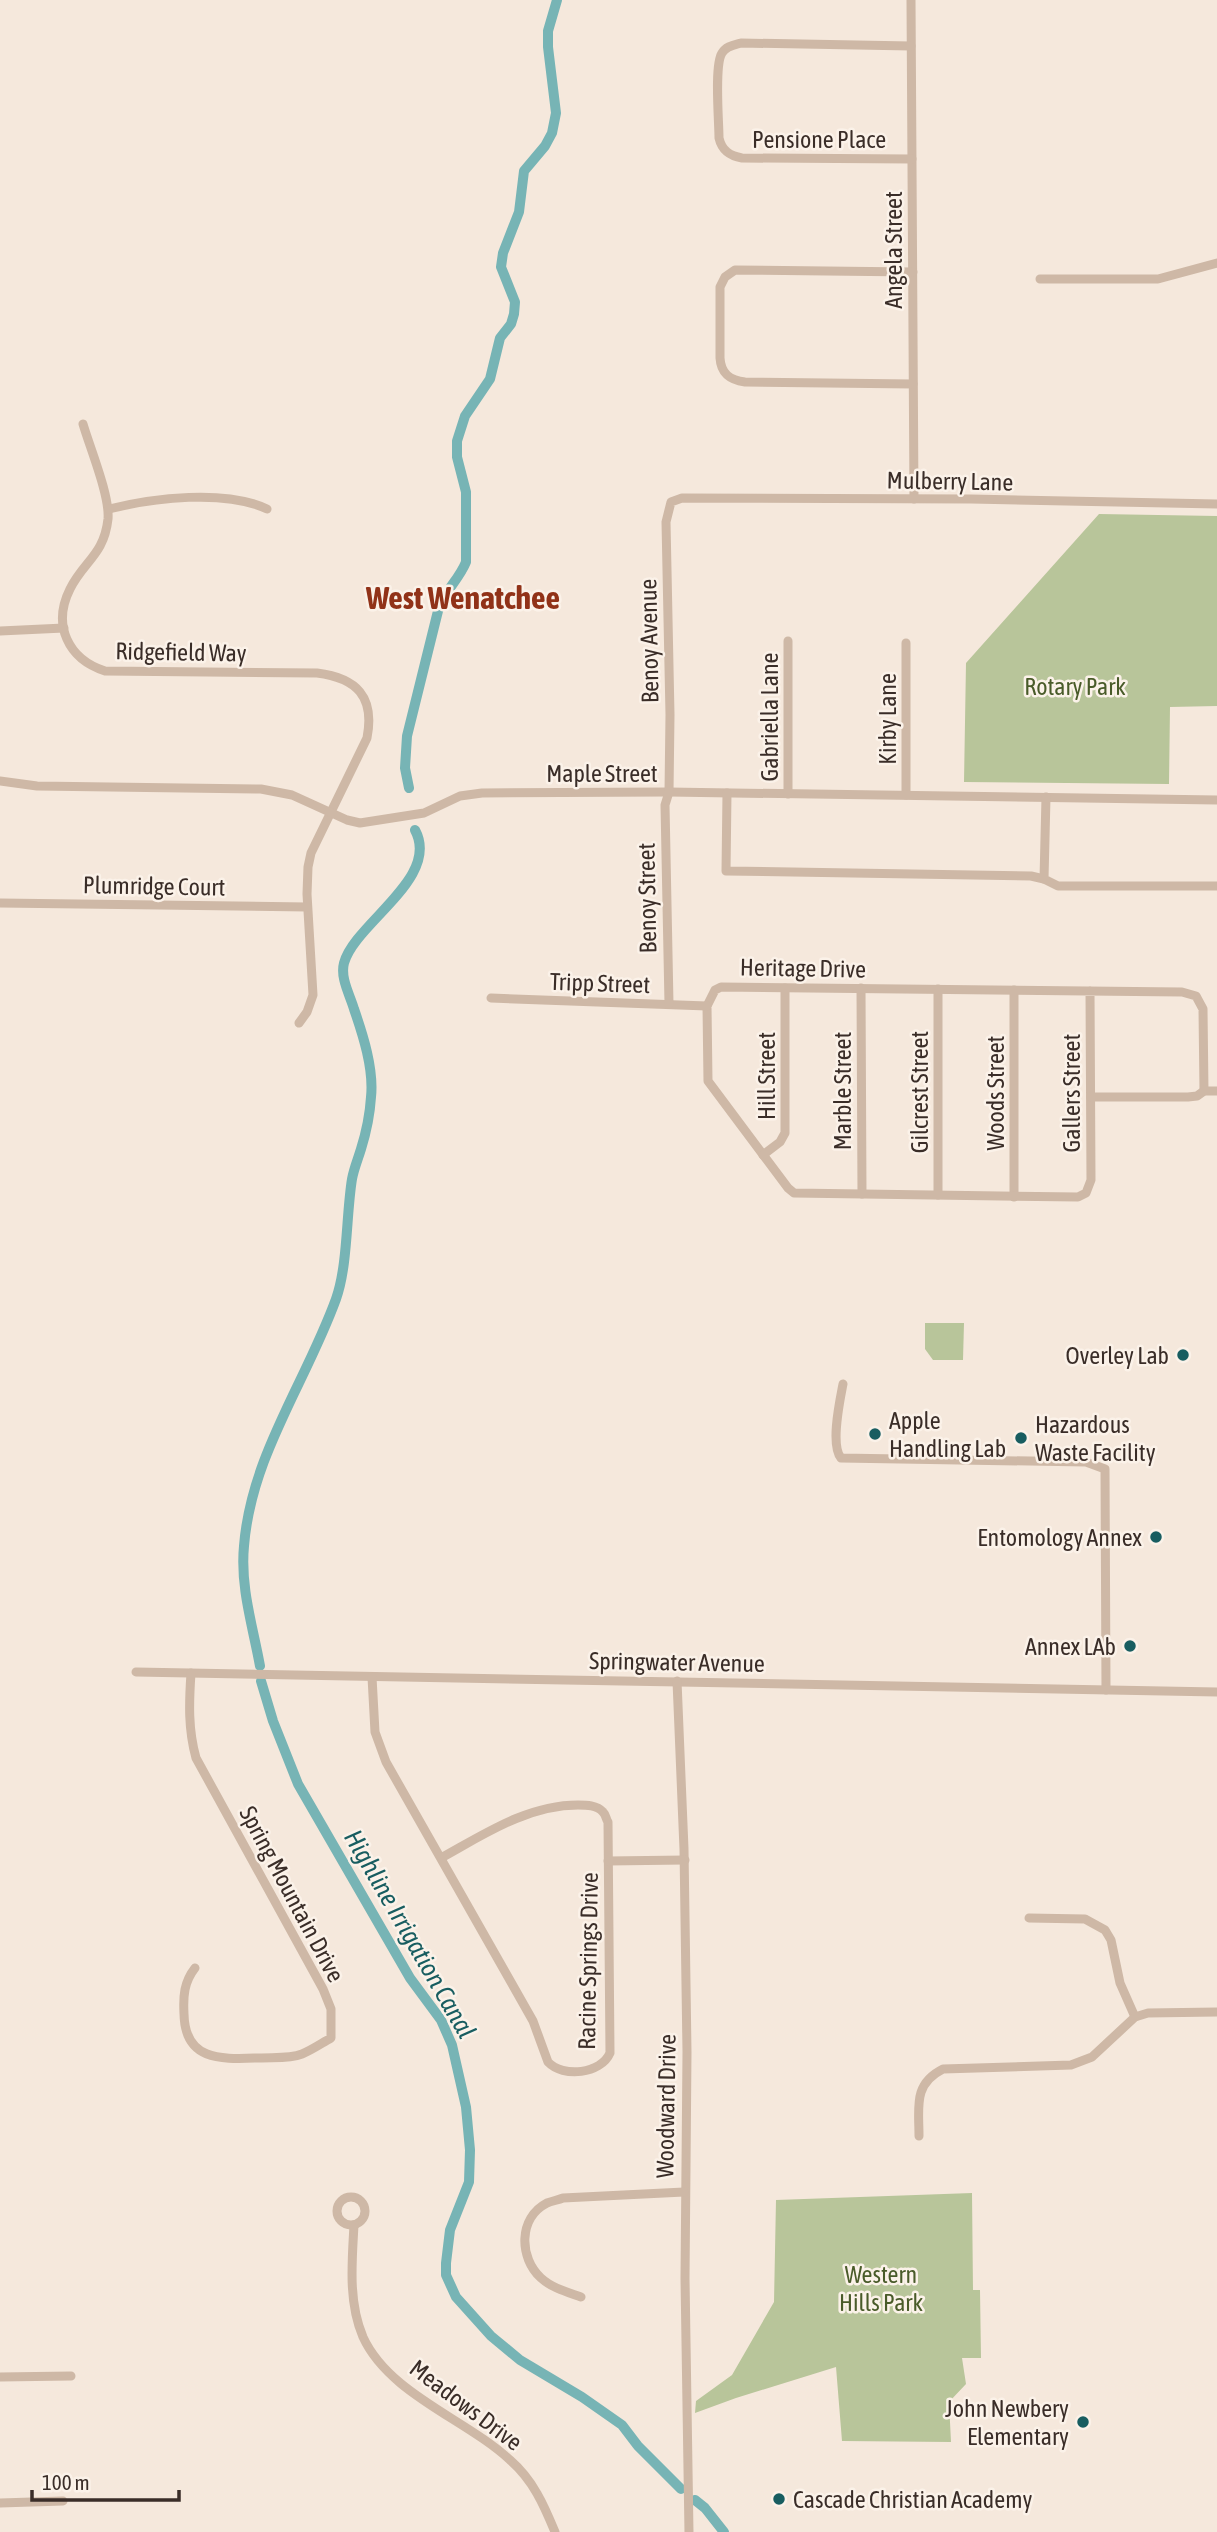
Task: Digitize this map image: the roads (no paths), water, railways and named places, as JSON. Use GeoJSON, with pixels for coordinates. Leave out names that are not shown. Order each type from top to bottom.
{"type":"FeatureCollection","features":[{"type":"Feature","properties":{"kind":"street","name":"Angela Street"},"geometry":{"type":"LineString","coordinates":[[911,0],[914,499]]}},
{"type":"Feature","properties":{"kind":"street","name":"Pensione Place"},"geometry":{"type":"LineString","coordinates":[[911,46],[741,43],[726,48],[718,66],[719,138],[729,154],[742,158],[912,159]]}},
{"type":"Feature","properties":{"kind":"street"},"geometry":{"type":"LineString","coordinates":[[1040,279],[1158,279],[1217,263]]}},
{"type":"Feature","properties":{"kind":"street"},"geometry":{"type":"LineString","coordinates":[[913,272],[729,272],[720,287],[719,358],[726,376],[745,382],[913,384]]}},
{"type":"Feature","properties":{"kind":"street"},"geometry":{"type":"LineString","coordinates":[[0,631],[64,628],[70,588],[100,549],[106,532],[109,509],[83,425]]}},
{"type":"Feature","properties":{"kind":"street"},"geometry":{"type":"LineString","coordinates":[[109,509],[142,500],[173,497],[250,501],[267,509]]}},
{"type":"Feature","properties":{"kind":"street","name":"Mulberry Lane"},"geometry":{"type":"LineString","coordinates":[[682,498],[1217,504]]}},
{"type":"Feature","properties":{"kind":"street","name":"Benoy Avenue"},"geometry":{"type":"LineString","coordinates":[[668,792],[670,715],[666,522],[671,502],[682,498]]}},
{"type":"Feature","properties":{"kind":"street","name":"Ridgefield Way"},"geometry":{"type":"LineString","coordinates":[[64,628],[68,643],[77,656],[90,666],[105,671],[317,673],[335,675],[354,684],[365,698],[370,721],[367,738],[311,853],[308,867],[307,906],[313,995],[307,1012],[299,1023]]}},
{"type":"Feature","properties":{"kind":"street","name":"Gabriella Lane"},"geometry":{"type":"LineString","coordinates":[[788,641],[788,794]]}},
{"type":"Feature","properties":{"kind":"street","name":"Kirby Lane"},"geometry":{"type":"LineString","coordinates":[[906,643],[906,795]]}},
{"type":"Feature","properties":{"kind":"street","name":"Maple Street"},"geometry":{"type":"LineString","coordinates":[[0,781],[37,786],[261,789],[292,795],[330,813],[360,823],[423,813],[460,796],[482,793],[668,792],[1217,800]]}},
{"type":"Feature","properties":{"kind":"street","name":"Benoy Street"},"geometry":{"type":"LineString","coordinates":[[668,792],[665,805],[669,1004]]}},
{"type":"Feature","properties":{"kind":"street"},"geometry":{"type":"LineString","coordinates":[[727,793],[726,871],[1031,876],[1044,878],[1058,886],[1217,886]]}},
{"type":"Feature","properties":{"kind":"street"},"geometry":{"type":"LineString","coordinates":[[1044,878],[1046,797]]}},
{"type":"Feature","properties":{"kind":"street","name":"Plumridge Court"},"geometry":{"type":"LineString","coordinates":[[0,903],[307,906]]}},
{"type":"Feature","properties":{"kind":"street","name":"Heritage Drive"},"geometry":{"type":"LineString","coordinates":[[707,1006],[715,990],[721,987],[1182,992],[1196,996],[1203,1009],[1203,1091]]}},
{"type":"Feature","properties":{"kind":"street","name":"Hill Street"},"geometry":{"type":"LineString","coordinates":[[763,1155],[780,1143],[785,1133],[785,988]]}},
{"type":"Feature","properties":{"kind":"street","name":"Marble Street"},"geometry":{"type":"LineString","coordinates":[[861,988],[862,1194]]}},
{"type":"Feature","properties":{"kind":"street","name":"Gilcrest Street"},"geometry":{"type":"LineString","coordinates":[[938,989],[938,1195]]}},
{"type":"Feature","properties":{"kind":"street","name":"Woods Street"},"geometry":{"type":"LineString","coordinates":[[1014,990],[1014,1197]]}},
{"type":"Feature","properties":{"kind":"street","name":"Gallers Street"},"geometry":{"type":"LineString","coordinates":[[1014,1197],[1073,1198],[1086,1193],[1091,1180],[1090,991]]}},
{"type":"Feature","properties":{"kind":"street","name":"Tripp Street"},"geometry":{"type":"LineString","coordinates":[[491,998],[707,1006]]}},
{"type":"Feature","properties":{"kind":"street"},"geometry":{"type":"LineString","coordinates":[[707,1006],[708,1081],[794,1193],[1014,1197]]}},
{"type":"Feature","properties":{"kind":"street"},"geometry":{"type":"LineString","coordinates":[[1091,1097],[1188,1097],[1197,1096],[1203,1091],[1217,1091]]}},
{"type":"Feature","properties":{"kind":"street"},"geometry":{"type":"LineString","coordinates":[[843,1384],[838,1411],[836,1450],[841,1458],[1086,1462],[1105,1469],[1106,1690]]}},
{"type":"Feature","properties":{"kind":"street","name":"Springwater Avenue"},"geometry":{"type":"LineString","coordinates":[[136,1672],[1217,1692]]}},
{"type":"Feature","properties":{"kind":"street","name":"Spring Mountain Drive"},"geometry":{"type":"LineString","coordinates":[[191,1673],[190,1734],[196,1758],[323,1989],[331,2009],[331,2038],[303,2053],[289,2057],[225,2059],[211,2057],[199,2051],[184,2027],[185,1988],[187,1979],[195,1968]]}},
{"type":"Feature","properties":{"kind":"street","name":"Racine Springs Drive"},"geometry":{"type":"LineString","coordinates":[[372,1677],[373,1713],[381,1749],[440,1858],[533,2021],[548,2062],[552,2067],[565,2070],[591,2070],[607,2061],[610,2053],[608,1822],[603,1812],[592,1805],[582,1805],[555,1807],[532,1813],[495,1828],[440,1858]]}},
{"type":"Feature","properties":{"kind":"street","name":"Woodward Drive"},"geometry":{"type":"LineString","coordinates":[[677,1681],[685,1860],[687,2052],[684,2192],[688,2532]]}},
{"type":"Feature","properties":{"kind":"street","name":"Racine Springs Drive"},"geometry":{"type":"LineString","coordinates":[[608,1861],[685,1860]]}},
{"type":"Feature","properties":{"kind":"street"},"geometry":{"type":"LineString","coordinates":[[1029,1918],[1085,1919],[1105,1930],[1111,1940],[1120,1983],[1135,2017]]}},
{"type":"Feature","properties":{"kind":"street"},"geometry":{"type":"LineString","coordinates":[[919,2136],[919,2098],[922,2087],[934,2073],[943,2068],[1070,2065],[1092,2057],[1135,2017],[1161,2012],[1217,2012]]}},
{"type":"Feature","properties":{"kind":"street"},"geometry":{"type":"LineString","coordinates":[[581,2297],[543,2280],[533,2270],[526,2256],[524,2243],[526,2230],[533,2216],[545,2204],[563,2198],[684,2192]]}},
{"type":"Feature","properties":{"kind":"street","name":"Meadows Drive"},"geometry":{"type":"LineString","coordinates":[[354,2225],[351,2279],[354,2302],[363,2337],[372,2352],[399,2382],[510,2459],[533,2484],[555,2532]]}},
{"type":"Feature","properties":{"kind":"street"},"geometry":{"type":"LineString","coordinates":[[0,2378],[71,2376]]}},
{"type":"Feature","properties":{"kind":"street"},"geometry":{"type":"LineString","coordinates":[[0,2503],[63,2501]]}},
{"type":"Feature","properties":{"kind":"waterway","name":"Highline Irrigation Canal"},"geometry":{"type":"LineString","coordinates":[[409,788],[405,768],[407,736],[438,611],[443,598],[466,562],[466,492],[457,457],[457,441],[465,416],[490,379],[500,338],[511,324],[515,302],[501,267],[503,253],[519,212],[524,171],[545,146],[552,133],[556,113],[548,31],[557,0]]}},
{"type":"Feature","properties":{"kind":"waterway","name":"Highline Irrigation Canal"},"geometry":{"type":"LineString","coordinates":[[260,1666],[244,1577],[244,1546],[249,1513],[268,1450],[324,1330],[340,1286],[352,1179],[370,1110],[372,1086],[369,1064],[344,980],[344,963],[363,932],[407,883],[416,865],[420,848],[415,830]]}},
{"type":"Feature","properties":{"kind":"waterway","name":"Highline Irrigation Canal"},"geometry":{"type":"LineString","coordinates":[[261,1681],[273,1721],[298,1784],[410,1978],[441,2020],[452,2045],[466,2107],[470,2150],[469,2182],[450,2230],[446,2263],[446,2275],[456,2297],[491,2336],[520,2360],[582,2397],[622,2425],[638,2446],[681,2489]]}},
{"type":"Feature","properties":{"kind":"waterway","name":"Highline Irrigation Canal"},"geometry":{"type":"LineString","coordinates":[[695,2500],[724,2532]]}},
{"type":"Feature","properties":{"kind":"place","name":"Overley Lab"},"geometry":{"type":"Point","coordinates":[1183,1355]}},
{"type":"Feature","properties":{"kind":"place","name":"Apple Handling Lab"},"geometry":{"type":"Point","coordinates":[875,1434]}},
{"type":"Feature","properties":{"kind":"place","name":"Hazardous Waste Facility"},"geometry":{"type":"Point","coordinates":[1021,1438]}},
{"type":"Feature","properties":{"kind":"place","name":"Entomology Annex"},"geometry":{"type":"Point","coordinates":[1156,1537]}},
{"type":"Feature","properties":{"kind":"place","name":"Annex LAb"},"geometry":{"type":"Point","coordinates":[1130,1646]}},
{"type":"Feature","properties":{"kind":"place","name":"John Newbery Elementary"},"geometry":{"type":"Point","coordinates":[1083,2422]}},
{"type":"Feature","properties":{"kind":"place","name":"Cascade Christian Academy"},"geometry":{"type":"Point","coordinates":[779,2499]}},
{"type":"Feature","properties":{"kind":"district","name":"West Wenatchee"},"geometry":{"type":"Point","coordinates":[463,597]}},
{"type":"Feature","properties":{"kind":"park label","name":"Rotary Park"},"geometry":{"type":"Point","coordinates":[1075,686]}},
{"type":"Feature","properties":{"kind":"park label","name":"Western Hills Park"},"geometry":{"type":"Point","coordinates":[881,2288]}}]}
